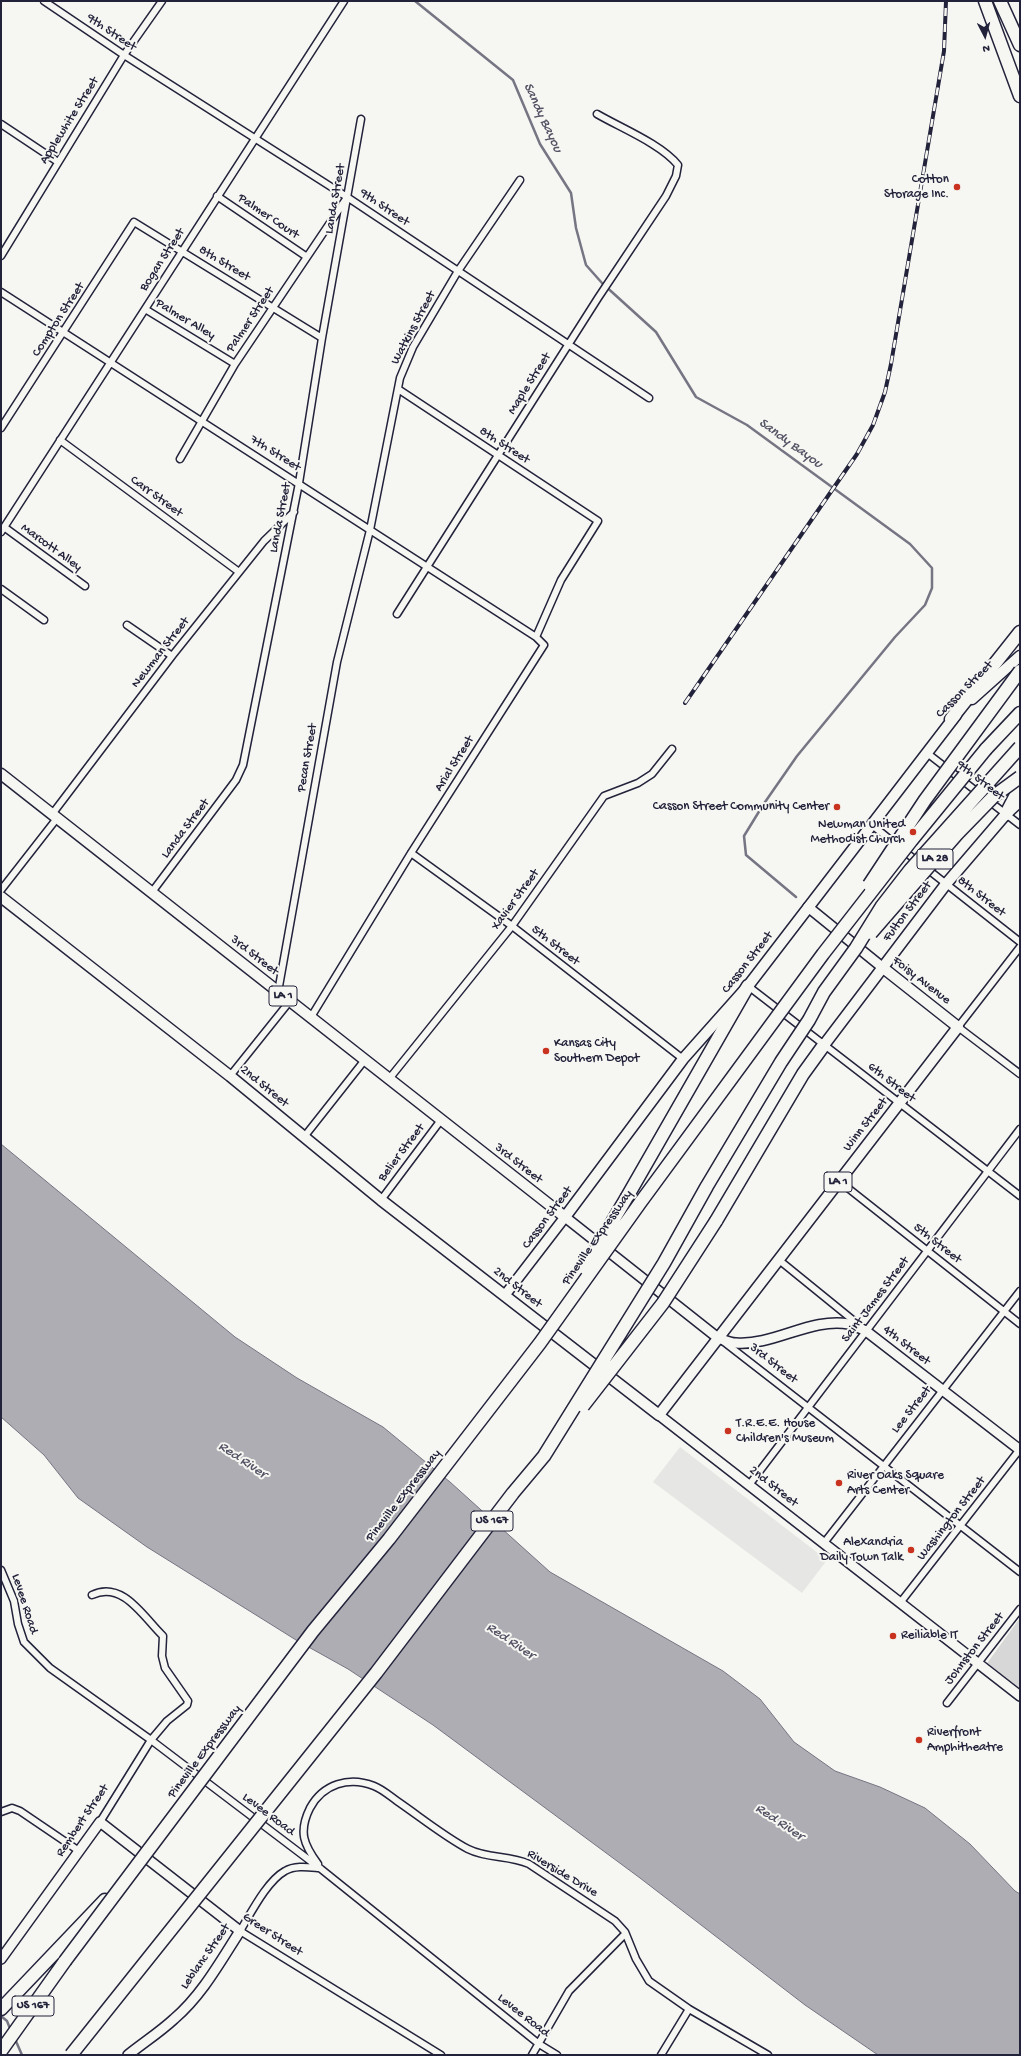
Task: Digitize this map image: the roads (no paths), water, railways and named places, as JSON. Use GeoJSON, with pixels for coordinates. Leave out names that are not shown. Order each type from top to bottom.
{"type":"FeatureCollection","features":[{"type":"Feature","properties":{"kind":"highway"},"geometry":{"type":"LineString","coordinates":[[984,1],[1020,96]]}},
{"type":"Feature","properties":{"kind":"highway"},"geometry":{"type":"LineString","coordinates":[[1000,1],[1020,45]]}},
{"type":"Feature","properties":{"kind":"highway"},"geometry":{"type":"LineString","coordinates":[[951,719],[1020,632]]}},
{"type":"Feature","properties":{"kind":"highway","name":"US 167"},"geometry":{"type":"LineString","coordinates":[[823,954],[925,800],[1020,671]]}},
{"type":"Feature","properties":{"kind":"highway","name":"LA 28"},"geometry":{"type":"LineString","coordinates":[[823,954],[911,841],[986,749],[1020,713]]}},
{"type":"Feature","properties":{"kind":"highway","name":"US 167"},"geometry":{"type":"LineString","coordinates":[[73,2055],[89,2031],[204,1890],[544,1456],[664,1263],[707,1186],[781,1062],[809,1020],[824,992],[856,948],[882,906],[910,870],[1020,747]]}},
{"type":"Feature","properties":{"kind":"highway","name":"LA 28"},"geometry":{"type":"LineString","coordinates":[[856,948],[874,931],[957,834],[994,796],[1020,776]]}},
{"type":"Feature","properties":{"kind":"highway"},"geometry":{"type":"LineString","coordinates":[[1006,814],[1020,787]]}},
{"type":"Feature","properties":{"kind":"highway","name":"Pineville Expressway"},"geometry":{"type":"LineString","coordinates":[[1,2051],[65,1961],[313,1631],[389,1539],[540,1343],[640,1202],[823,954]]}},
{"type":"Feature","properties":{"kind":"highway"},"geometry":{"type":"LineString","coordinates":[[540,1343],[627,1197],[748,986]]}},
{"type":"Feature","properties":{"kind":"highway"},"geometry":{"type":"LineString","coordinates":[[544,1456],[658,1309],[716,1220],[803,1074],[824,1045]]}},
{"type":"Feature","properties":{"kind":"highway"},"geometry":{"type":"LineString","coordinates":[[1,2009],[140,1863]]}},
{"type":"Feature","properties":{"kind":"main road","name":"Casson Street"},"geometry":{"type":"LineString","coordinates":[[505,1295],[683,1059],[748,986],[927,753],[951,719],[1020,656]]}},
{"type":"Feature","properties":{"kind":"main road","name":"3rd Street"},"geometry":{"type":"LineString","coordinates":[[1,774],[718,1338]]}},
{"type":"Feature","properties":{"kind":"main road","name":"Fulton Street"},"geometry":{"type":"LineString","coordinates":[[824,1045],[946,884],[1006,814],[1020,800]]}},
{"type":"Feature","properties":{"kind":"main road","name":"2nd Street"},"geometry":{"type":"LineString","coordinates":[[1,897],[230,1076],[381,1200],[1020,1696]]}},
{"type":"Feature","properties":{"kind":"main road","name":"Foisy Avenue"},"geometry":{"type":"LineString","coordinates":[[808,907],[958,1027]]}},
{"type":"Feature","properties":{"kind":"main road","name":"Winn Street"},"geometry":{"type":"LineString","coordinates":[[659,1415],[958,1027]]}},
{"type":"Feature","properties":{"kind":"main road"},"geometry":{"type":"LineString","coordinates":[[718,1338],[734,1343],[748,1343],[821,1325],[839,1323],[850,1324],[866,1331]]}},
{"type":"Feature","properties":{"kind":"main road","name":"4th Street"},"geometry":{"type":"LineString","coordinates":[[866,1331],[1020,1449]]}},
{"type":"Feature","properties":{"kind":"main road","name":"Rembert Street"},"geometry":{"type":"LineString","coordinates":[[1,1959],[100,1822]]}},
{"type":"Feature","properties":{"kind":"main road","name":"Greer Street"},"geometry":{"type":"LineString","coordinates":[[100,1822],[240,1931]]}},
{"type":"Feature","properties":{"kind":"main road","name":"Leblanc Street"},"geometry":{"type":"LineString","coordinates":[[128,2055],[174,2020],[188,2005],[206,1984],[240,1931]]}},
{"type":"Feature","properties":{"kind":"street","name":"9th Street"},"geometry":{"type":"LineString","coordinates":[[44,1],[124,55],[347,197],[649,398]]}},
{"type":"Feature","properties":{"kind":"street","name":"Applewhite Street"},"geometry":{"type":"LineString","coordinates":[[1,256],[124,55],[162,1]]}},
{"type":"Feature","properties":{"kind":"street","name":"Bogan Street"},"geometry":{"type":"LineString","coordinates":[[3,529],[343,1]]}},
{"type":"Feature","properties":{"kind":"street","name":"Maple Street"},"geometry":{"type":"LineString","coordinates":[[397,614],[568,344],[666,196],[676,176],[678,165],[657,147],[597,114]]}},
{"type":"Feature","properties":{"kind":"street","name":"Landa Street"},"geometry":{"type":"LineString","coordinates":[[152,892],[236,780],[243,766],[294,512],[322,338],[361,119]]}},
{"type":"Feature","properties":{"kind":"street"},"geometry":{"type":"LineString","coordinates":[[1,124],[58,162]]}},
{"type":"Feature","properties":{"kind":"street","name":"Watkins Street"},"geometry":{"type":"LineString","coordinates":[[370,530],[398,389],[404,367],[413,347],[458,271],[520,180]]}},
{"type":"Feature","properties":{"kind":"street","name":"Palmer Court"},"geometry":{"type":"LineString","coordinates":[[217,196],[308,257]]}},
{"type":"Feature","properties":{"kind":"street","name":"Palmer Street"},"geometry":{"type":"LineString","coordinates":[[180,459],[235,364],[347,197]]}},
{"type":"Feature","properties":{"kind":"street","name":"8th Street"},"geometry":{"type":"LineString","coordinates":[[134,222],[273,306],[322,338]]}},
{"type":"Feature","properties":{"kind":"street","name":"Compton Street"},"geometry":{"type":"LineString","coordinates":[[1,428],[134,222]]}},
{"type":"Feature","properties":{"kind":"street","name":"7th Street"},"geometry":{"type":"LineString","coordinates":[[1,292],[536,637]]}},
{"type":"Feature","properties":{"kind":"street","name":"Palmer Alley"},"geometry":{"type":"LineString","coordinates":[[145,309],[235,364]]}},
{"type":"Feature","properties":{"kind":"street","name":"8th Street"},"geometry":{"type":"LineString","coordinates":[[398,389],[598,521],[561,580],[536,637]]}},
{"type":"Feature","properties":{"kind":"street","name":"Carr Street"},"geometry":{"type":"LineString","coordinates":[[60,440],[239,572]]}},
{"type":"Feature","properties":{"kind":"street","name":"Newman Street"},"geometry":{"type":"LineString","coordinates":[[1,890],[172,656],[264,540],[294,512]]}},
{"type":"Feature","properties":{"kind":"street","name":"Marcott Alley"},"geometry":{"type":"LineString","coordinates":[[3,529],[86,586]]}},
{"type":"Feature","properties":{"kind":"street","name":"Pecan Street"},"geometry":{"type":"LineString","coordinates":[[278,992],[336,662],[370,530]]}},
{"type":"Feature","properties":{"kind":"street"},"geometry":{"type":"LineString","coordinates":[[1,589],[44,620]]}},
{"type":"Feature","properties":{"kind":"street"},"geometry":{"type":"LineString","coordinates":[[127,625],[172,656]]}},
{"type":"Feature","properties":{"kind":"street","name":"Arial Street"},"geometry":{"type":"LineString","coordinates":[[311,1017],[411,853],[544,645],[536,637]]}},
{"type":"Feature","properties":{"kind":"street","name":"Xavier Street"},"geometry":{"type":"LineString","coordinates":[[389,1079],[512,926],[604,796],[638,783],[652,774],[672,749]]}},
{"type":"Feature","properties":{"kind":"street","name":"9th Street"},"geometry":{"type":"LineString","coordinates":[[927,753],[1020,825]]}},
{"type":"Feature","properties":{"kind":"street","name":"8th Street"},"geometry":{"type":"LineString","coordinates":[[872,825],[1020,942]]}},
{"type":"Feature","properties":{"kind":"street","name":"5th Street"},"geometry":{"type":"LineString","coordinates":[[411,853],[512,926],[683,1059]]}},
{"type":"Feature","properties":{"kind":"street","name":"Winn Street"},"geometry":{"type":"LineString","coordinates":[[958,1027],[1020,947]]}},
{"type":"Feature","properties":{"kind":"street","name":"6th Street"},"geometry":{"type":"LineString","coordinates":[[748,986],[1020,1196]]}},
{"type":"Feature","properties":{"kind":"street"},"geometry":{"type":"LineString","coordinates":[[230,1076],[290,1001]]}},
{"type":"Feature","properties":{"kind":"street","name":"Foisy Avenue"},"geometry":{"type":"LineString","coordinates":[[958,1027],[1020,1074]]}},
{"type":"Feature","properties":{"kind":"street"},"geometry":{"type":"LineString","coordinates":[[304,1137],[364,1061]]}},
{"type":"Feature","properties":{"kind":"street","name":"Belier Street"},"geometry":{"type":"LineString","coordinates":[[381,1200],[441,1120]]}},
{"type":"Feature","properties":{"kind":"street","name":"Saint James Street"},"geometry":{"type":"LineString","coordinates":[[749,1485],[1020,1129]]}},
{"type":"Feature","properties":{"kind":"street","name":"5th Street"},"geometry":{"type":"LineString","coordinates":[[839,1181],[1020,1324]]}},
{"type":"Feature","properties":{"kind":"street","name":"4th Street"},"geometry":{"type":"LineString","coordinates":[[779,1260],[866,1331]]}},
{"type":"Feature","properties":{"kind":"street","name":"Lee Street"},"geometry":{"type":"LineString","coordinates":[[824,1543],[1020,1290]]}},
{"type":"Feature","properties":{"kind":"street","name":"3rd Street"},"geometry":{"type":"LineString","coordinates":[[718,1338],[1020,1572]]}},
{"type":"Feature","properties":{"kind":"street","name":"Washington Street"},"geometry":{"type":"LineString","coordinates":[[900,1603],[1020,1449]]}},
{"type":"Feature","properties":{"kind":"street","name":"Levee Road"},"geometry":{"type":"LineString","coordinates":[[1,1570],[14,1601],[18,1624],[24,1642],[50,1668],[151,1740],[321,1869],[539,2044],[557,2055]]}},
{"type":"Feature","properties":{"kind":"street","name":"Rembert Street"},"geometry":{"type":"LineString","coordinates":[[92,1595],[97,1593],[106,1593],[121,1596],[139,1608],[163,1636],[162,1656],[165,1668],[188,1701],[187,1705],[167,1721],[151,1740],[100,1822]]}},
{"type":"Feature","properties":{"kind":"street","name":"Johnston Street"},"geometry":{"type":"LineString","coordinates":[[946,1703],[1020,1609]]}},
{"type":"Feature","properties":{"kind":"street","name":"Riverside Drive"},"geometry":{"type":"LineString","coordinates":[[321,1869],[306,1846],[305,1818],[314,1800],[324,1790],[348,1781],[361,1782],[375,1786],[466,1848],[492,1857],[519,1860],[529,1864],[616,1921],[625,1934],[636,1959],[649,1981],[689,2009],[768,2055]]}},
{"type":"Feature","properties":{"kind":"street"},"geometry":{"type":"LineString","coordinates":[[1,1812],[12,1808],[20,1811],[79,1851]]}},
{"type":"Feature","properties":{"kind":"street","name":"Leblanc Street"},"geometry":{"type":"LineString","coordinates":[[240,1931],[271,1883],[278,1876],[286,1870],[301,1867],[321,1869]]}},
{"type":"Feature","properties":{"kind":"street","name":"Greer Street"},"geometry":{"type":"LineString","coordinates":[[240,1931],[441,2055]]}},
{"type":"Feature","properties":{"kind":"street"},"geometry":{"type":"LineString","coordinates":[[532,2055],[569,1990],[625,1934]]}},
{"type":"Feature","properties":{"kind":"street"},"geometry":{"type":"LineString","coordinates":[[661,2055],[689,2009]]}},
{"type":"Feature","properties":{"kind":"water","name":"Red River"},"geometry":{"type":"Polygon","coordinates":[[[1,1144],[235,1337],[297,1378],[383,1427],[450,1482],[550,1572],[723,1671],[760,1699],[794,1742],[835,1771],[880,1787],[925,1808],[970,1844],[1015,1891],[1020,1894],[1020,2055],[878,2055],[805,2005],[640,1878],[433,1725],[348,1669],[296,1640],[147,1547],[78,1498],[44,1455],[1,1417],[1,1144]]]}},
{"type":"Feature","properties":{"kind":"waterway","name":"Sandy Bayou"},"geometry":{"type":"LineString","coordinates":[[415,1],[513,80],[540,144],[571,193],[576,228],[586,265],[602,283],[656,332],[696,397],[747,425],[910,544],[932,568],[932,588],[925,605],[895,637],[797,756],[763,805],[744,836],[746,855],[796,897]]}},
{"type":"Feature","properties":{"kind":"waterway"},"geometry":{"type":"LineString","coordinates":[[1,2016],[7,2021],[11,2031]]}},
{"type":"Feature","properties":{"kind":"waterway"},"geometry":{"type":"LineString","coordinates":[[15,2039],[22,2055]]}},
{"type":"Feature","properties":{"kind":"railway"},"geometry":{"type":"LineString","coordinates":[[685,703],[857,454],[873,425],[885,392],[891,364],[944,51],[946,1]]}},
{"type":"Feature","properties":{"kind":"place","name":"Cotton Storage Inc."},"geometry":{"type":"Point","coordinates":[957,187]}},
{"type":"Feature","properties":{"kind":"place","name":"Casson Street Community Center"},"geometry":{"type":"Point","coordinates":[837,807]}},
{"type":"Feature","properties":{"kind":"place","name":"Newman United Methodist Church"},"geometry":{"type":"Point","coordinates":[913,832]}},
{"type":"Feature","properties":{"kind":"place","name":"Kansas City Southern Depot"},"geometry":{"type":"Point","coordinates":[546,1051]}},
{"type":"Feature","properties":{"kind":"place","name":"T.R.E.E. House Children's Museum"},"geometry":{"type":"Point","coordinates":[728,1431]}},
{"type":"Feature","properties":{"kind":"place","name":"River Oaks Square Arts Center"},"geometry":{"type":"Point","coordinates":[839,1483]}},
{"type":"Feature","properties":{"kind":"place","name":"Alexandria Daily Town Talk"},"geometry":{"type":"Point","coordinates":[911,1550]}},
{"type":"Feature","properties":{"kind":"place","name":"Reiliable IT"},"geometry":{"type":"Point","coordinates":[893,1636]}},
{"type":"Feature","properties":{"kind":"place","name":"Riverfront Amphitheatre"},"geometry":{"type":"Point","coordinates":[919,1740]}}]}
